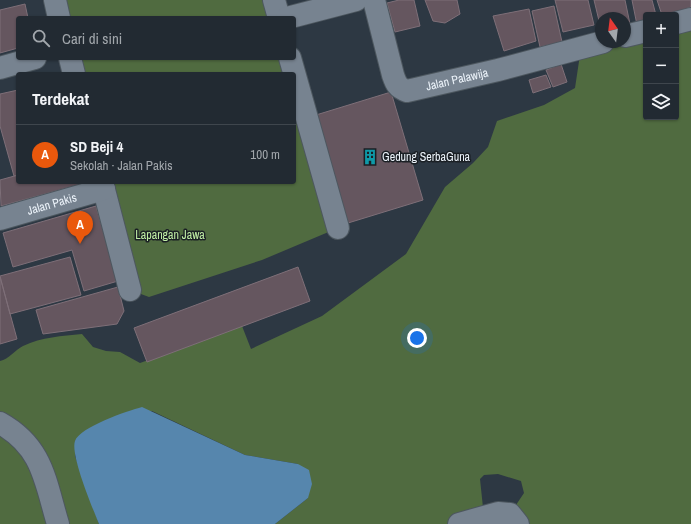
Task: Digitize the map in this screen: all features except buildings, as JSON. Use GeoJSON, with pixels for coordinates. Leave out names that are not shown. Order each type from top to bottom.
{"type":"FeatureCollection","features":[{"type":"Feature","properties":{"kind":"street"},"geometry":{"type":"LineString","coordinates":[[55,0],[59,16]]}},
{"type":"Feature","properties":{"kind":"street"},"geometry":{"type":"LineString","coordinates":[[274,0],[278,16]]}},
{"type":"Feature","properties":{"kind":"street"},"geometry":{"type":"LineString","coordinates":[[293,16],[335,3],[356,0]]}},
{"type":"Feature","properties":{"kind":"street","name":"Jalan Palawija"},"geometry":{"type":"LineString","coordinates":[[374,0],[392,75],[400,89],[407,91],[491,72],[595,44]]}},
{"type":"Feature","properties":{"kind":"street"},"geometry":{"type":"LineString","coordinates":[[679,22],[691,19]]}},
{"type":"Feature","properties":{"kind":"street"},"geometry":{"type":"LineString","coordinates":[[631,35],[643,32]]}},
{"type":"Feature","properties":{"kind":"street"},"geometry":{"type":"LineString","coordinates":[[0,68],[28,60]]}},
{"type":"Feature","properties":{"kind":"street"},"geometry":{"type":"LineString","coordinates":[[70,60],[74,72]]}},
{"type":"Feature","properties":{"kind":"street"},"geometry":{"type":"LineString","coordinates":[[291,60],[294,72]]}},
{"type":"Feature","properties":{"kind":"street"},"geometry":{"type":"LineString","coordinates":[[296,79],[338,228]]}},
{"type":"Feature","properties":{"kind":"street"},"geometry":{"type":"LineString","coordinates":[[103,186],[130,290]]}},
{"type":"Feature","properties":{"kind":"street","name":"Jalan Pakis"},"geometry":{"type":"LineString","coordinates":[[0,219],[103,186]]}},
{"type":"Feature","properties":{"kind":"street"},"geometry":{"type":"LineString","coordinates":[[0,423],[24,440],[34,453],[43,473],[58,524]]}},
{"type":"Feature","properties":{"kind":"street"},"geometry":{"type":"LineString","coordinates":[[459,524],[498,513],[510,514],[518,524]]}},
{"type":"Feature","properties":{"kind":"green space"},"geometry":{"type":"Polygon","coordinates":[[[55,0],[274,0],[278,16],[59,16],[55,0]]]}},
{"type":"Feature","properties":{"kind":"green space"},"geometry":{"type":"Polygon","coordinates":[[[691,19],[691,524],[518,524],[510,514],[524,493],[521,481],[498,474],[484,475],[480,479],[484,517],[459,524],[275,524],[308,498],[298,464],[245,455],[152,411],[75,441],[75,456],[99,524],[0,524],[0,361],[30,343],[52,337],[82,334],[93,347],[106,351],[120,352],[140,363],[242,326],[251,349],[322,316],[406,254],[445,187],[473,163],[488,147],[497,121],[544,105],[575,88],[581,48],[595,44],[595,48],[631,48],[631,39],[643,33],[643,120],[679,120],[679,22],[691,19]]]}},
{"type":"Feature","properties":{"kind":"green space","name":"Lapangan Jawa"},"geometry":{"type":"Polygon","coordinates":[[[70,60],[291,60],[294,72],[74,72],[70,60]]]}},
{"type":"Feature","properties":{"kind":"green space","name":"Lapangan Jawa"},"geometry":{"type":"Polygon","coordinates":[[[296,79],[338,228],[262,260],[149,297],[130,290],[103,184],[296,184],[296,79]]]}},
{"type":"Feature","properties":{"kind":"water"},"geometry":{"type":"Polygon","coordinates":[[[142,407],[245,455],[298,464],[309,470],[312,484],[308,498],[275,524],[99,524],[87,495],[79,469],[74,448],[75,441],[85,430],[94,425],[142,407]]]}},
{"type":"Feature","properties":{"kind":"place","name":"Gedung SerbaGuna"},"geometry":{"type":"Point","coordinates":[370,157]}},
{"type":"Feature","properties":{"kind":"place","name":"SD Beji 4"},"geometry":{"type":"Point","coordinates":[80,244]}}]}
